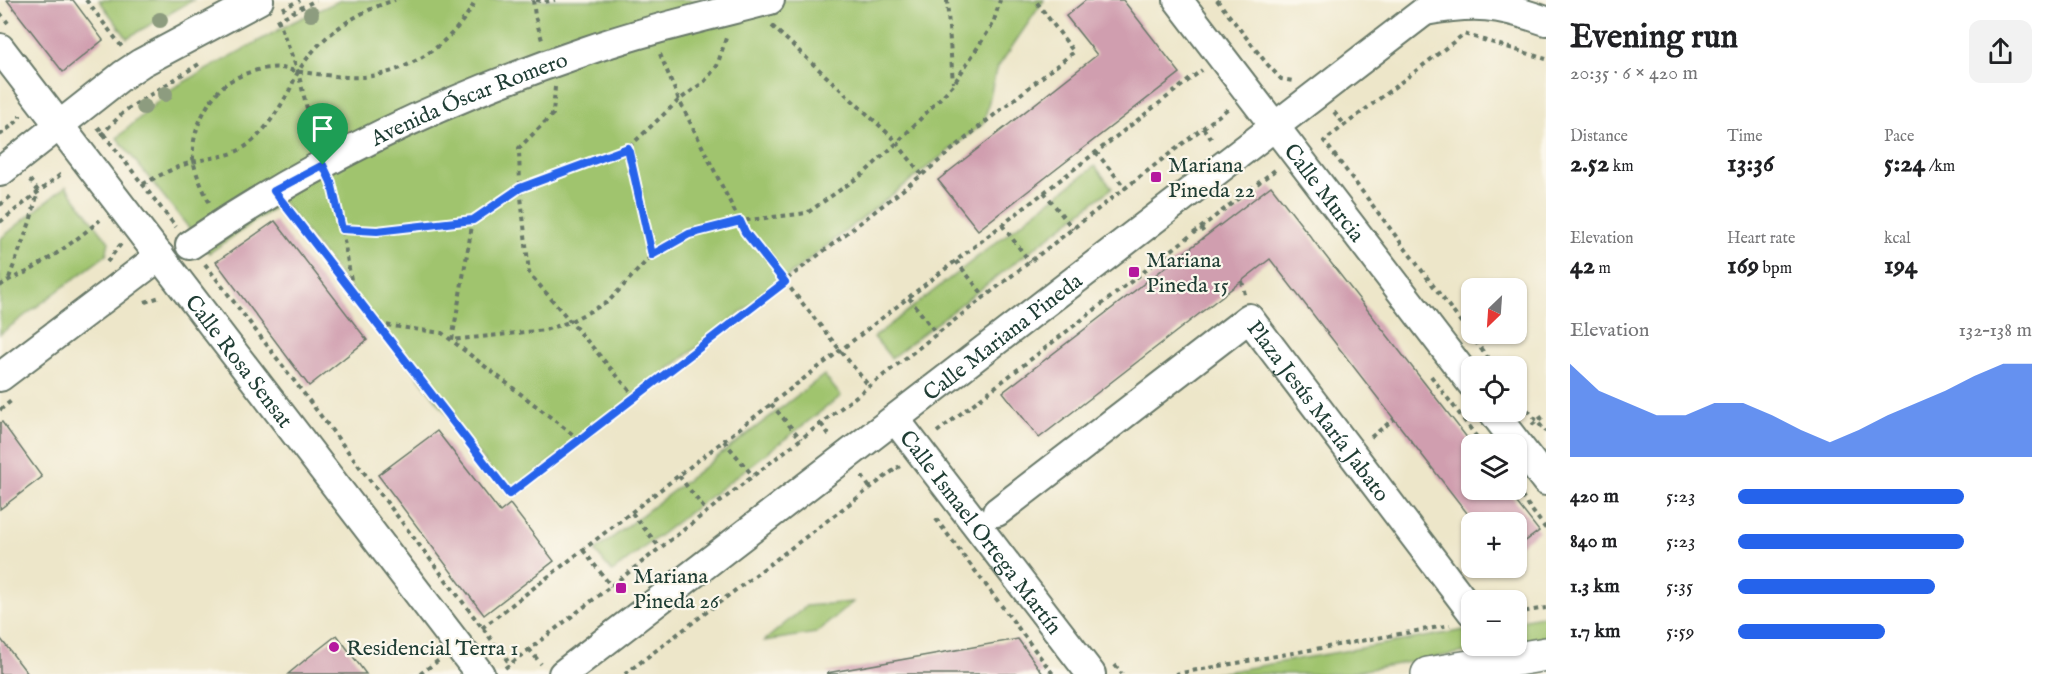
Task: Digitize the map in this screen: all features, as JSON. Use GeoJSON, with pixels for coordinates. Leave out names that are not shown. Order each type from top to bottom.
{"type":"FeatureCollection","features":[{"type":"Feature","properties":{"kind":"main road"},"geometry":{"type":"LineString","coordinates":[[1428,674],[1546,654]]}},
{"type":"Feature","properties":{"kind":"street","name":"Calle Murcia"},"geometry":{"type":"LineString","coordinates":[[1178,0],[1461,370]]}},
{"type":"Feature","properties":{"kind":"street"},"geometry":{"type":"LineString","coordinates":[[1432,5],[1507,8]]}},
{"type":"Feature","properties":{"kind":"street","name":"Calle Mariana Pineda"},"geometry":{"type":"LineString","coordinates":[[563,674],[1432,5]]}},
{"type":"Feature","properties":{"kind":"street","name":"Avenida Óscar Romero"},"geometry":{"type":"LineString","coordinates":[[190,245],[274,191],[400,125],[487,87],[652,31],[748,6]]}},
{"type":"Feature","properties":{"kind":"street"},"geometry":{"type":"LineString","coordinates":[[0,172],[103,89],[141,63],[272,10]]}},
{"type":"Feature","properties":{"kind":"street","name":"Calle Rosa Sensat"},"geometry":{"type":"LineString","coordinates":[[7,40],[58,124],[74,163],[159,256],[480,674]]}},
{"type":"Feature","properties":{"kind":"street"},"geometry":{"type":"LineString","coordinates":[[9,386],[159,256]]}},
{"type":"Feature","properties":{"kind":"street","name":"Plaza Jesús María Jabato"},"geometry":{"type":"LineString","coordinates":[[997,512],[1250,318],[1461,610]]}},
{"type":"Feature","properties":{"kind":"street","name":"Calle Ismael Ortega Martín"},"geometry":{"type":"LineString","coordinates":[[895,419],[1102,669]]}},
{"type":"Feature","properties":{"kind":"street"},"geometry":{"type":"LineString","coordinates":[[1500,422],[1546,481]]}},
{"type":"Feature","properties":{"kind":"path"},"geometry":{"type":"LineString","coordinates":[[86,0],[123,49]]}},
{"type":"Feature","properties":{"kind":"path"},"geometry":{"type":"LineString","coordinates":[[300,0],[272,10],[298,72],[323,165],[331,182],[353,292]]}},
{"type":"Feature","properties":{"kind":"path"},"geometry":{"type":"LineString","coordinates":[[143,184],[193,162],[233,154],[249,143],[270,121],[298,72],[331,34],[352,18],[378,5],[395,0]]}},
{"type":"Feature","properties":{"kind":"path"},"geometry":{"type":"LineString","coordinates":[[221,224],[199,181],[193,162],[193,141],[199,120],[227,83],[249,72],[283,67],[298,72],[350,77],[387,73],[425,56],[444,42],[462,22],[476,0]]}},
{"type":"Feature","properties":{"kind":"path"},"geometry":{"type":"LineString","coordinates":[[555,0],[544,2],[534,0],[535,16],[555,83],[553,114],[519,148],[520,188],[529,273],[636,398]]}},
{"type":"Feature","properties":{"kind":"path"},"geometry":{"type":"LineString","coordinates":[[947,0],[953,85]]}},
{"type":"Feature","properties":{"kind":"path"},"geometry":{"type":"LineString","coordinates":[[452,340],[545,330],[608,302],[652,255],[689,234],[740,221],[807,213],[862,174],[897,143],[953,85],[993,24],[1000,0]]}},
{"type":"Feature","properties":{"kind":"path"},"geometry":{"type":"LineString","coordinates":[[274,191],[509,494],[922,176],[984,123],[1074,52],[1035,0]]}},
{"type":"Feature","properties":{"kind":"path"},"geometry":{"type":"LineString","coordinates":[[1217,0],[1267,64],[1281,78],[1297,82]]}},
{"type":"Feature","properties":{"kind":"path"},"geometry":{"type":"LineString","coordinates":[[342,229],[377,231],[473,220],[520,188],[628,148],[679,100],[704,82],[717,66],[729,30],[748,6],[897,143],[922,176]]}},
{"type":"Feature","properties":{"kind":"path"},"geometry":{"type":"LineString","coordinates":[[0,13],[7,40]]}},
{"type":"Feature","properties":{"kind":"path"},"geometry":{"type":"LineString","coordinates":[[652,31],[679,100],[745,232],[870,386]]}},
{"type":"Feature","properties":{"kind":"path"},"geometry":{"type":"LineString","coordinates":[[1486,356],[1324,141],[1464,34],[1546,59]]}},
{"type":"Feature","properties":{"kind":"path"},"geometry":{"type":"LineString","coordinates":[[115,55],[132,44]]}},
{"type":"Feature","properties":{"kind":"path"},"geometry":{"type":"LineString","coordinates":[[1196,61],[1209,76]]}},
{"type":"Feature","properties":{"kind":"path"},"geometry":{"type":"LineString","coordinates":[[482,628],[1203,69]]}},
{"type":"Feature","properties":{"kind":"path"},"geometry":{"type":"LineString","coordinates":[[102,118],[98,127],[103,134],[510,664],[1232,106],[1226,98]]}},
{"type":"Feature","properties":{"kind":"path"},"geometry":{"type":"LineString","coordinates":[[0,222],[74,163],[126,110]]}},
{"type":"Feature","properties":{"kind":"path"},"geometry":{"type":"LineString","coordinates":[[0,135],[20,119],[20,114]]}},
{"type":"Feature","properties":{"kind":"path"},"geometry":{"type":"LineString","coordinates":[[628,148],[652,255]]}},
{"type":"Feature","properties":{"kind":"path"},"geometry":{"type":"LineString","coordinates":[[1096,152],[1126,189]]}},
{"type":"Feature","properties":{"kind":"path"},"geometry":{"type":"LineString","coordinates":[[38,191],[30,181],[39,174]]}},
{"type":"Feature","properties":{"kind":"path"},"geometry":{"type":"LineString","coordinates":[[9,278],[30,222],[38,191]]}},
{"type":"Feature","properties":{"kind":"path"},"geometry":{"type":"LineString","coordinates":[[1044,192],[1073,229]]}},
{"type":"Feature","properties":{"kind":"path"},"geometry":{"type":"LineString","coordinates":[[0,286],[9,278],[31,270],[73,243],[103,218],[98,210]]}},
{"type":"Feature","properties":{"kind":"path"},"geometry":{"type":"LineString","coordinates":[[452,340],[473,220]]}},
{"type":"Feature","properties":{"kind":"path"},"geometry":{"type":"LineString","coordinates":[[1002,225],[1030,262]]}},
{"type":"Feature","properties":{"kind":"path"},"geometry":{"type":"LineString","coordinates":[[1201,228],[1206,236]]}},
{"type":"Feature","properties":{"kind":"path"},"geometry":{"type":"LineString","coordinates":[[105,265],[121,244],[115,236]]}},
{"type":"Feature","properties":{"kind":"path"},"geometry":{"type":"LineString","coordinates":[[956,261],[985,297]]}},
{"type":"Feature","properties":{"kind":"path"},"geometry":{"type":"LineString","coordinates":[[141,303],[163,296]]}},
{"type":"Feature","properties":{"kind":"path"},"geometry":{"type":"LineString","coordinates":[[909,298],[937,334]]}},
{"type":"Feature","properties":{"kind":"path"},"geometry":{"type":"LineString","coordinates":[[377,324],[442,333],[580,440]]}},
{"type":"Feature","properties":{"kind":"path"},"geometry":{"type":"LineString","coordinates":[[0,410],[9,386]]}},
{"type":"Feature","properties":{"kind":"path"},"geometry":{"type":"LineString","coordinates":[[771,404],[801,440]]}},
{"type":"Feature","properties":{"kind":"path"},"geometry":{"type":"LineString","coordinates":[[1527,410],[1546,432]]}},
{"type":"Feature","properties":{"kind":"path"},"geometry":{"type":"LineString","coordinates":[[1536,422],[1546,414]]}},
{"type":"Feature","properties":{"kind":"path"},"geometry":{"type":"LineString","coordinates":[[724,441],[753,476]]}},
{"type":"Feature","properties":{"kind":"path"},"geometry":{"type":"LineString","coordinates":[[626,674],[898,467],[903,474]]}},
{"type":"Feature","properties":{"kind":"path"},"geometry":{"type":"LineString","coordinates":[[680,476],[707,512]]}},
{"type":"Feature","properties":{"kind":"path"},"geometry":{"type":"LineString","coordinates":[[1524,500],[1546,529]]}},
{"type":"Feature","properties":{"kind":"path"},"geometry":{"type":"LineString","coordinates":[[632,513],[660,548]]}},
{"type":"Feature","properties":{"kind":"path"},"geometry":{"type":"LineString","coordinates":[[935,517],[1053,674]]}},
{"type":"Feature","properties":{"kind":"path"},"geometry":{"type":"LineString","coordinates":[[583,550],[611,586]]}},
{"type":"Feature","properties":{"kind":"path"},"geometry":{"type":"LineString","coordinates":[[1527,611],[1546,608]]}},
{"type":"Feature","properties":{"kind":"path"},"geometry":{"type":"LineString","coordinates":[[1175,674],[1461,618]]}},
{"type":"Feature","properties":{"kind":"path"},"geometry":{"type":"LineString","coordinates":[[420,674],[440,659],[446,666]]}},
{"type":"Feature","properties":{"kind":"path"},"geometry":{"type":"LineString","coordinates":[[1102,669],[1122,674]]}},
{"type":"Feature","properties":{"kind":"green space"},"geometry":{"type":"Polygon","coordinates":[[[99,0],[193,0],[127,38],[99,0]]]}},
{"type":"Feature","properties":{"kind":"green space"},"geometry":{"type":"Polygon","coordinates":[[[341,0],[1044,0],[996,70],[984,123],[509,494],[283,202],[209,253],[117,138],[173,88],[293,22],[341,0]]]}},
{"type":"Feature","properties":{"kind":"green space"},"geometry":{"type":"Polygon","coordinates":[[[1095,166],[1112,188],[891,358],[874,337],[1095,166]]]}},
{"type":"Feature","properties":{"kind":"green space"},"geometry":{"type":"Polygon","coordinates":[[[66,186],[109,242],[106,255],[0,334],[0,239],[66,186]]]}},
{"type":"Feature","properties":{"kind":"green space"},"geometry":{"type":"Polygon","coordinates":[[[824,375],[841,396],[612,572],[595,551],[824,375]]]}},
{"type":"Feature","properties":{"kind":"green space"},"geometry":{"type":"Polygon","coordinates":[[[853,602],[816,633],[764,641],[806,606],[853,602]]]}},
{"type":"Feature","properties":{"kind":"green space"},"geometry":{"type":"Polygon","coordinates":[[[1546,615],[1546,638],[1527,641],[1527,619],[1546,615]]]}},
{"type":"Feature","properties":{"kind":"green space"},"geometry":{"type":"Polygon","coordinates":[[[1461,631],[1461,653],[1342,674],[1213,674],[1461,631]]]}},
{"type":"Feature","properties":{"kind":"building"},"geometry":{"type":"Polygon","coordinates":[[[7,0],[73,0],[103,40],[63,72],[7,0]]]}},
{"type":"Feature","properties":{"kind":"building"},"geometry":{"type":"Polygon","coordinates":[[[1086,0],[1123,0],[1180,73],[978,230],[938,180],[1097,55],[1066,16],[1086,0]]]}},
{"type":"Feature","properties":{"kind":"building"},"geometry":{"type":"Polygon","coordinates":[[[1271,186],[1464,434],[1461,434],[1461,500],[1515,500],[1524,512],[1466,512],[1270,259],[1039,438],[1003,392],[1271,186]]]}},
{"type":"Feature","properties":{"kind":"building"},"geometry":{"type":"Polygon","coordinates":[[[275,221],[367,340],[309,386],[216,262],[275,221]]]}},
{"type":"Feature","properties":{"kind":"building"},"geometry":{"type":"Polygon","coordinates":[[[2,422],[42,477],[0,509],[0,423],[2,422]]]}},
{"type":"Feature","properties":{"kind":"building"},"geometry":{"type":"Polygon","coordinates":[[[437,431],[500,512],[510,504],[554,561],[484,615],[378,475],[437,431]]]}},
{"type":"Feature","properties":{"kind":"building"},"geometry":{"type":"Polygon","coordinates":[[[1527,516],[1539,531],[1527,540],[1527,516]]]}},
{"type":"Feature","properties":{"kind":"building","name":"Residencial Terra 1"},"geometry":{"type":"Polygon","coordinates":[[[337,635],[366,674],[288,674],[305,660],[337,635]]]}},
{"type":"Feature","properties":{"kind":"building"},"geometry":{"type":"Polygon","coordinates":[[[0,638],[28,674],[0,674],[0,638]]]}},
{"type":"Feature","properties":{"kind":"building"},"geometry":{"type":"Polygon","coordinates":[[[1018,639],[1043,674],[827,674],[827,673],[1018,639]]]}},
{"type":"Feature","properties":{"kind":"place","name":"Mariana Pineda 22"},"geometry":{"type":"Point","coordinates":[1156,177]}},
{"type":"Feature","properties":{"kind":"place","name":"Mariana Pineda 15"},"geometry":{"type":"Point","coordinates":[1134,272]}},
{"type":"Feature","properties":{"kind":"place","name":"Mariana Pineda 26"},"geometry":{"type":"Point","coordinates":[621,588]}},
{"type":"Feature","properties":{"kind":"place","name":"Residencial Terra 1"},"geometry":{"type":"Point","coordinates":[334,647]}},
{"type":"Feature","properties":{"kind":"route"},"geometry":{"type":"LineString","coordinates":[[628,148],[652,255],[689,234],[740,221],[745,232],[785,282],[509,494],[274,191],[323,165],[331,182],[342,229],[377,231],[473,220],[520,188],[628,148]]}}]}
